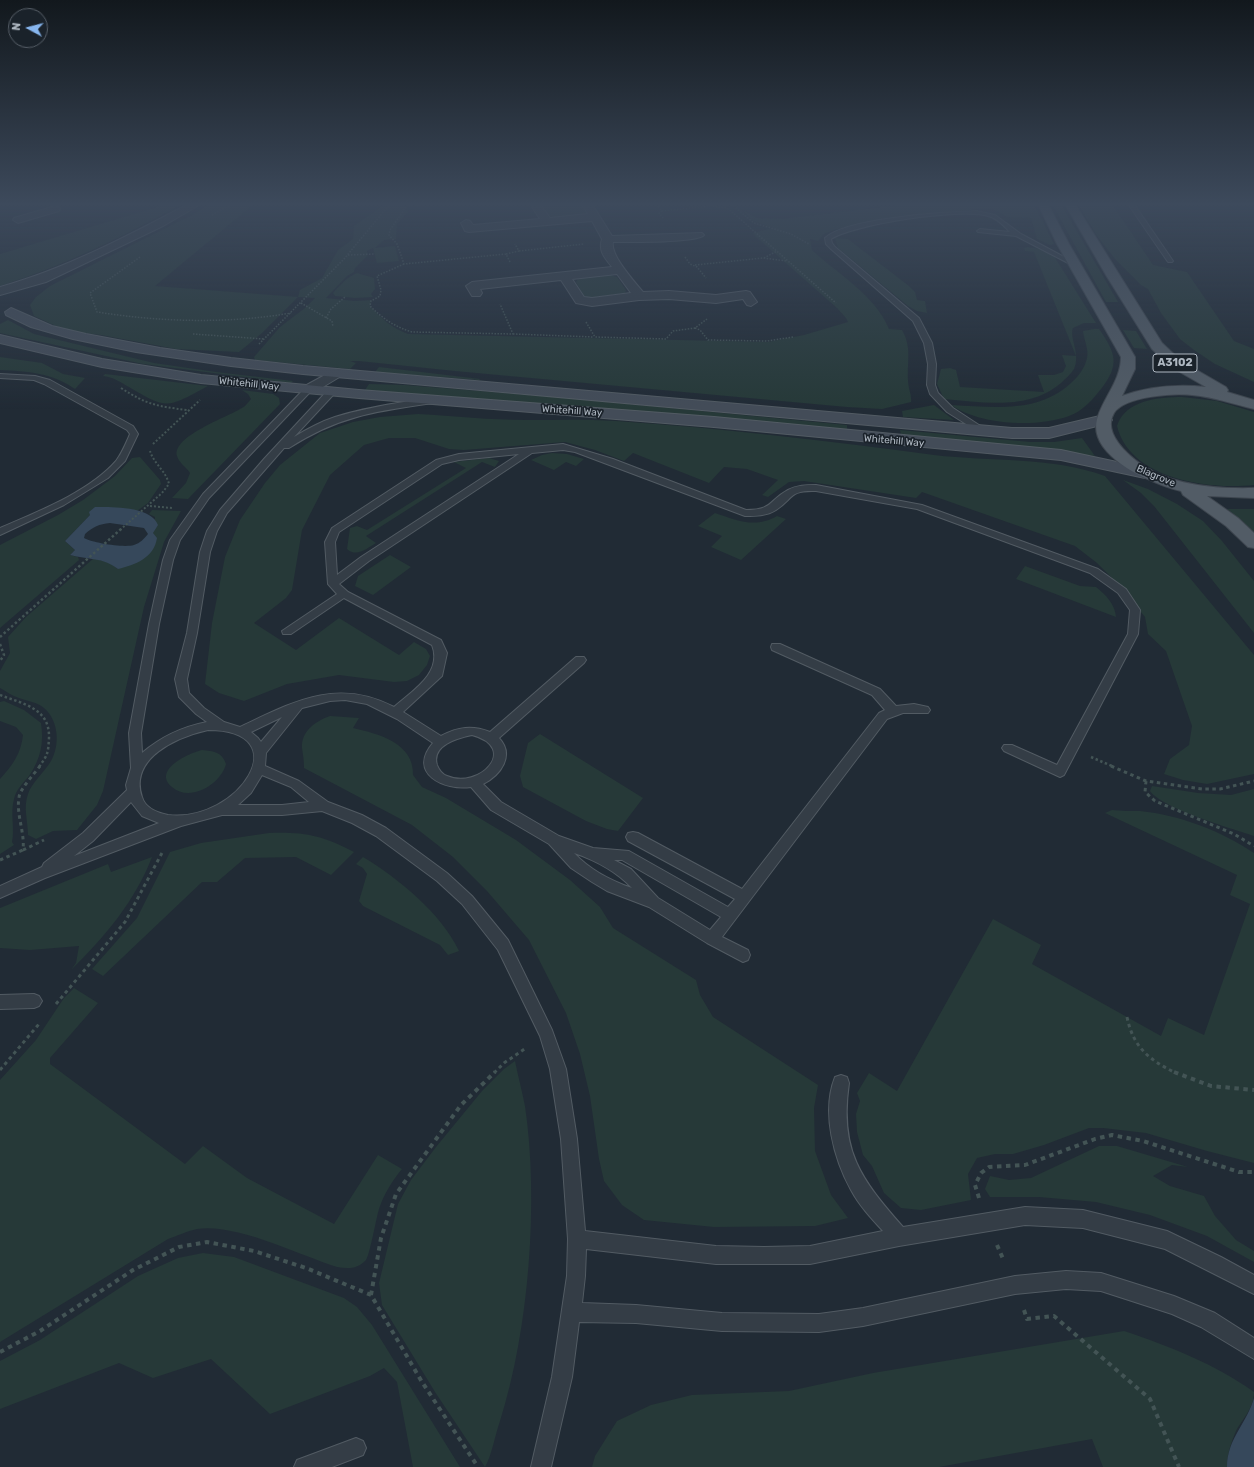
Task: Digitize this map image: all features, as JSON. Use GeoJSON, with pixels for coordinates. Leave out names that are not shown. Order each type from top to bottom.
{"type":"FeatureCollection","features":[{"type":"Feature","properties":{"kind":"main road"},"geometry":{"type":"LineString","coordinates":[[1080,272],[1121,342],[1129,359],[1128,369],[1106,415]]}},
{"type":"Feature","properties":{"kind":"main road","name":"A3102"},"geometry":{"type":"LineString","coordinates":[[1110,272],[1157,346],[1168,357],[1188,372],[1248,403]]}},
{"type":"Feature","properties":{"kind":"main road","name":"Whitehill Way"},"geometry":{"type":"LineString","coordinates":[[0,298],[14,304],[32,324],[47,329],[143,350],[233,363],[982,431],[1049,434],[1106,415]]}},
{"type":"Feature","properties":{"kind":"main road"},"geometry":{"type":"LineString","coordinates":[[0,320],[14,304]]}},
{"type":"Feature","properties":{"kind":"main road","name":"Whitehill Way"},"geometry":{"type":"LineString","coordinates":[[0,339],[78,358],[134,369],[201,379],[331,392],[714,422],[1061,455],[1145,473]]}},
{"type":"Feature","properties":{"kind":"main road","name":"A3102"},"geometry":{"type":"LineString","coordinates":[[1106,415],[1121,401],[1160,391],[1209,392],[1248,403]]}},
{"type":"Feature","properties":{"kind":"main road","name":"Blagrove"},"geometry":{"type":"LineString","coordinates":[[1106,415],[1108,437],[1118,453],[1126,461],[1145,473],[1179,485],[1226,493],[1254,493]]}},
{"type":"Feature","properties":{"kind":"main road"},"geometry":{"type":"LineString","coordinates":[[1179,485],[1219,512],[1254,543]]}},
{"type":"Feature","properties":{"kind":"street"},"geometry":{"type":"LineString","coordinates":[[0,291],[42,279],[56,272]]}},
{"type":"Feature","properties":{"kind":"street"},"geometry":{"type":"LineString","coordinates":[[476,293],[472,286],[596,272]]}},
{"type":"Feature","properties":{"kind":"street"},"geometry":{"type":"LineString","coordinates":[[621,272],[639,296]]}},
{"type":"Feature","properties":{"kind":"street"},"geometry":{"type":"LineString","coordinates":[[564,276],[577,298],[585,302],[639,296],[669,295],[702,298],[746,296],[751,302]]}},
{"type":"Feature","properties":{"kind":"street"},"geometry":{"type":"LineString","coordinates":[[14,304],[42,279]]}},
{"type":"Feature","properties":{"kind":"street"},"geometry":{"type":"LineString","coordinates":[[308,390],[336,373]]}},
{"type":"Feature","properties":{"kind":"street"},"geometry":{"type":"LineString","coordinates":[[331,392],[336,373]]}},
{"type":"Feature","properties":{"kind":"lane"},"geometry":{"type":"LineString","coordinates":[[861,272],[916,320],[928,343],[932,364],[931,386],[934,394],[950,410],[982,431]]}},
{"type":"Feature","properties":{"kind":"lane"},"geometry":{"type":"LineString","coordinates":[[0,376],[35,378],[47,382],[130,428],[134,434],[127,450],[116,466],[103,477],[75,495],[0,532]]}},
{"type":"Feature","properties":{"kind":"lane"},"geometry":{"type":"LineString","coordinates":[[137,768],[135,733],[144,675],[168,560],[175,540],[194,510],[206,496],[308,390]]}},
{"type":"Feature","properties":{"kind":"lane"},"geometry":{"type":"LineString","coordinates":[[221,726],[200,712],[183,694],[181,679],[192,632],[202,566],[212,531],[223,512],[271,456],[331,392]]}},
{"type":"Feature","properties":{"kind":"lane"},"geometry":{"type":"LineString","coordinates":[[271,456],[319,426],[340,418],[377,408],[434,400]]}},
{"type":"Feature","properties":{"kind":"lane"},"geometry":{"type":"LineString","coordinates":[[394,713],[436,676],[442,653],[436,642],[344,594],[333,584],[330,542],[335,530],[439,462],[459,457],[563,447],[577,450],[745,513],[759,514],[772,510],[789,493],[801,488],[816,488],[919,507],[1094,571],[1122,591],[1135,610],[1133,634],[1060,772],[1008,748]]}},
{"type":"Feature","properties":{"kind":"lane"},"geometry":{"type":"LineString","coordinates":[[333,584],[365,559],[528,451]]}},
{"type":"Feature","properties":{"kind":"lane"},"geometry":{"type":"LineString","coordinates":[[287,631],[344,594]]}},
{"type":"Feature","properties":{"kind":"lane"},"geometry":{"type":"LineString","coordinates":[[776,647],[876,692],[893,711]]}},
{"type":"Feature","properties":{"kind":"lane"},"geometry":{"type":"LineString","coordinates":[[492,738],[580,660]]}},
{"type":"Feature","properties":{"kind":"lane"},"geometry":{"type":"LineString","coordinates":[[242,731],[299,704],[338,697],[362,698],[394,713],[439,741]]}},
{"type":"Feature","properties":{"kind":"lane"},"geometry":{"type":"LineString","coordinates":[[260,752],[299,704]]}},
{"type":"Feature","properties":{"kind":"lane"},"geometry":{"type":"LineString","coordinates":[[716,933],[883,716],[893,711],[906,708],[924,710]]}},
{"type":"Feature","properties":{"kind":"lane"},"geometry":{"type":"LineString","coordinates":[[221,726],[242,731],[255,740],[260,752],[260,769],[247,790],[220,810],[201,817],[180,820],[156,818],[140,807],[132,793],[133,777],[137,768],[149,753],[162,742],[179,733],[201,727],[221,726]]}},
{"type":"Feature","properties":{"kind":"lane"},"geometry":{"type":"LineString","coordinates":[[472,731],[483,733],[492,738],[500,749],[499,762],[494,770],[485,777],[474,782],[463,784],[451,783],[441,779],[434,773],[430,765],[429,757],[433,748],[439,741],[449,735],[472,731]]}},
{"type":"Feature","properties":{"kind":"lane"},"geometry":{"type":"LineString","coordinates":[[260,769],[295,784],[323,806],[357,819],[382,832],[442,877],[467,900],[503,945],[548,1035],[558,1069],[569,1139],[578,1239],[572,1312],[562,1377],[541,1467]]}},
{"type":"Feature","properties":{"kind":"lane"},"geometry":{"type":"LineString","coordinates":[[474,782],[496,806],[554,840],[590,853],[626,873],[654,903]]}},
{"type":"Feature","properties":{"kind":"lane"},"geometry":{"type":"LineString","coordinates":[[40,874],[88,837],[132,793]]}},
{"type":"Feature","properties":{"kind":"lane"},"geometry":{"type":"LineString","coordinates":[[220,810],[282,810],[323,806]]}},
{"type":"Feature","properties":{"kind":"lane"},"geometry":{"type":"LineString","coordinates":[[0,892],[40,874],[180,820]]}},
{"type":"Feature","properties":{"kind":"lane"},"geometry":{"type":"LineString","coordinates":[[633,837],[744,897]]}},
{"type":"Feature","properties":{"kind":"lane"},"geometry":{"type":"LineString","coordinates":[[554,840],[576,864],[597,878],[612,887],[654,903],[716,933],[743,955]]}},
{"type":"Feature","properties":{"kind":"lane"},"geometry":{"type":"LineString","coordinates":[[590,853],[624,855],[730,915]]}},
{"type":"Feature","properties":{"kind":"lane"},"geometry":{"type":"LineString","coordinates":[[0,1002],[34,1001]]}},
{"type":"Feature","properties":{"kind":"lane"},"geometry":{"type":"LineString","coordinates":[[841,1083],[838,1109],[840,1136],[846,1159],[857,1184],[899,1237]]}},
{"type":"Feature","properties":{"kind":"lane"},"geometry":{"type":"LineString","coordinates":[[578,1239],[716,1255],[810,1255],[899,1237],[1025,1216],[1069,1218],[1083,1219],[1121,1227],[1167,1240],[1215,1263],[1254,1285]]}},
{"type":"Feature","properties":{"kind":"lane"},"geometry":{"type":"LineString","coordinates":[[572,1312],[636,1314],[722,1322],[819,1323],[863,1317],[1015,1285],[1066,1280],[1101,1282],[1181,1308],[1208,1320],[1254,1349]]}},
{"type":"Feature","properties":{"kind":"lane"},"geometry":{"type":"LineString","coordinates":[[304,1467],[356,1448]]}},
{"type":"Feature","properties":{"kind":"path"},"geometry":{"type":"LineString","coordinates":[[117,272],[90,293],[97,312],[130,317],[223,320],[256,319],[291,313]]}},
{"type":"Feature","properties":{"kind":"path"},"geometry":{"type":"LineString","coordinates":[[264,339],[331,272]]}},
{"type":"Feature","properties":{"kind":"path"},"geometry":{"type":"LineString","coordinates":[[385,272],[377,276],[381,290],[380,296],[371,301],[370,306],[386,320],[400,329],[412,332],[666,338],[673,331],[695,328],[708,318],[709,314],[700,303],[702,298]]}},
{"type":"Feature","properties":{"kind":"path"},"geometry":{"type":"LineString","coordinates":[[515,272],[519,281]]}},
{"type":"Feature","properties":{"kind":"path"},"geometry":{"type":"LineString","coordinates":[[701,272],[712,285],[707,289],[716,298]]}},
{"type":"Feature","properties":{"kind":"path"},"geometry":{"type":"LineString","coordinates":[[801,272],[836,303]]}},
{"type":"Feature","properties":{"kind":"path"},"geometry":{"type":"LineString","coordinates":[[491,284],[513,334]]}},
{"type":"Feature","properties":{"kind":"path"},"geometry":{"type":"LineString","coordinates":[[326,318],[331,309],[345,297]]}},
{"type":"Feature","properties":{"kind":"path"},"geometry":{"type":"LineString","coordinates":[[585,302],[578,307],[595,337]]}},
{"type":"Feature","properties":{"kind":"path"},"geometry":{"type":"LineString","coordinates":[[301,303],[332,321],[333,327]]}},
{"type":"Feature","properties":{"kind":"path"},"geometry":{"type":"LineString","coordinates":[[695,328],[700,330],[708,340],[767,341],[793,337]]}},
{"type":"Feature","properties":{"kind":"path"},"geometry":{"type":"LineString","coordinates":[[0,637],[145,509],[169,484],[165,472],[158,466],[150,452],[152,444],[188,410]]}},
{"type":"Feature","properties":{"kind":"path"},"geometry":{"type":"LineString","coordinates":[[0,644],[4,655],[0,661]]}},
{"type":"Feature","properties":{"kind":"path"},"geometry":{"type":"LineString","coordinates":[[0,695],[32,707],[43,716],[49,728],[48,754],[32,780],[19,796],[19,815],[24,840],[23,850]]}},
{"type":"Feature","properties":{"kind":"path"},"geometry":{"type":"LineString","coordinates":[[1072,749],[1146,781],[1202,789],[1220,789],[1254,780]]}},
{"type":"Feature","properties":{"kind":"path"},"geometry":{"type":"LineString","coordinates":[[1146,781],[1145,792],[1155,800],[1234,834],[1254,846]]}},
{"type":"Feature","properties":{"kind":"path"},"geometry":{"type":"LineString","coordinates":[[0,860],[64,833],[88,837]]}},
{"type":"Feature","properties":{"kind":"path"},"geometry":{"type":"LineString","coordinates":[[55,1005],[125,922],[163,851],[156,854]]}},
{"type":"Feature","properties":{"kind":"path"},"geometry":{"type":"LineString","coordinates":[[1127,1017],[1129,1030],[1137,1045],[1157,1062],[1187,1077],[1210,1086],[1254,1090]]}},
{"type":"Feature","properties":{"kind":"path"},"geometry":{"type":"LineString","coordinates":[[0,1070],[40,1023]]}},
{"type":"Feature","properties":{"kind":"path"},"geometry":{"type":"LineString","coordinates":[[478,1467],[443,1417],[386,1324],[371,1295],[381,1238],[396,1194],[461,1105],[504,1063],[548,1035]]}},
{"type":"Feature","properties":{"kind":"path"},"geometry":{"type":"LineString","coordinates":[[1179,1467],[1150,1398],[1054,1316],[1028,1319],[1015,1285],[987,1222],[975,1185],[981,1173],[989,1167],[1025,1166],[1095,1139],[1112,1135],[1143,1141],[1239,1172],[1254,1172]]}},
{"type":"Feature","properties":{"kind":"path"},"geometry":{"type":"LineString","coordinates":[[0,1352],[18,1345],[103,1288],[151,1260],[189,1244],[220,1242],[257,1252],[371,1295]]}},
{"type":"Feature","properties":{"kind":"green space"},"geometry":{"type":"Polygon","coordinates":[[[0,272],[38,272],[24,278],[0,286],[0,272]]]}},
{"type":"Feature","properties":{"kind":"green space"},"geometry":{"type":"Polygon","coordinates":[[[77,272],[171,272],[155,286],[298,297],[262,333],[239,352],[176,349],[83,333],[58,327],[34,316],[30,305],[36,297],[50,286],[77,272]]]}},
{"type":"Feature","properties":{"kind":"green space"},"geometry":{"type":"Polygon","coordinates":[[[325,272],[353,272],[347,276],[326,298],[354,301],[374,300],[371,301],[370,306],[374,311],[392,326],[408,334],[768,342],[804,335],[848,322],[837,308],[797,272],[838,272],[866,296],[875,306],[889,329],[902,330],[908,349],[908,380],[911,402],[882,409],[847,407],[359,361],[350,361],[356,363],[350,369],[255,360],[254,357],[280,327],[305,308],[315,298],[298,297],[300,290],[322,278],[325,272]]]}},
{"type":"Feature","properties":{"kind":"green space"},"geometry":{"type":"Polygon","coordinates":[[[868,272],[891,272],[915,292],[917,300],[925,301],[927,313],[917,311],[908,306],[868,272]]]}},
{"type":"Feature","properties":{"kind":"green space"},"geometry":{"type":"Polygon","coordinates":[[[1042,272],[1064,272],[1096,323],[1084,323],[1073,328],[1072,337],[1076,356],[1042,272]]]}},
{"type":"Feature","properties":{"kind":"green space"},"geometry":{"type":"Polygon","coordinates":[[[1090,272],[1101,272],[1118,302],[1106,302],[1090,272]]]}},
{"type":"Feature","properties":{"kind":"green space"},"geometry":{"type":"Polygon","coordinates":[[[1128,272],[1187,272],[1234,341],[1254,349],[1254,382],[1215,364],[1180,339],[1161,313],[1148,289],[1141,285],[1128,272]]]}},
{"type":"Feature","properties":{"kind":"green space"},"geometry":{"type":"Polygon","coordinates":[[[357,273],[374,278],[375,289],[371,294],[373,297],[355,298],[335,296],[333,293],[338,287],[357,273]]]}},
{"type":"Feature","properties":{"kind":"green space"},"geometry":{"type":"Polygon","coordinates":[[[611,275],[617,277],[626,290],[625,293],[589,298],[584,296],[576,282],[579,277],[611,275]]]}},
{"type":"Feature","properties":{"kind":"green space"},"geometry":{"type":"Polygon","coordinates":[[[8,320],[34,334],[154,363],[293,381],[291,383],[143,364],[0,333],[0,324],[8,320]]]}},
{"type":"Feature","properties":{"kind":"green space"},"geometry":{"type":"Polygon","coordinates":[[[1099,329],[1105,337],[1114,359],[1113,366],[1107,381],[1098,393],[1078,412],[1056,420],[1025,423],[977,417],[963,412],[951,405],[982,407],[1014,406],[1044,400],[1058,393],[1074,381],[1083,369],[1086,362],[1087,348],[1083,331],[1099,329]]]}},
{"type":"Feature","properties":{"kind":"green space"},"geometry":{"type":"Polygon","coordinates":[[[1123,330],[1136,331],[1147,349],[1134,348],[1123,330]]]}},
{"type":"Feature","properties":{"kind":"green space"},"geometry":{"type":"Polygon","coordinates":[[[1062,355],[1076,356],[1076,363],[1070,375],[1048,392],[1034,398],[1005,403],[944,399],[937,384],[941,369],[950,368],[956,370],[960,387],[1044,392],[1038,375],[1054,375],[1063,372],[1066,366],[1062,355]]]}},
{"type":"Feature","properties":{"kind":"green space"},"geometry":{"type":"Polygon","coordinates":[[[0,357],[42,363],[63,374],[85,378],[75,389],[58,379],[49,376],[30,372],[0,370],[0,357]]]}},
{"type":"Feature","properties":{"kind":"green space"},"geometry":{"type":"Polygon","coordinates":[[[379,367],[480,379],[375,372],[379,367]]]}},
{"type":"Feature","properties":{"kind":"green space"},"geometry":{"type":"Polygon","coordinates":[[[105,374],[208,386],[176,402],[161,403],[142,395],[110,377],[103,376],[105,374]]]}},
{"type":"Feature","properties":{"kind":"green space"},"geometry":{"type":"Polygon","coordinates":[[[369,384],[405,385],[566,398],[847,425],[847,430],[637,411],[365,390],[369,384]]]}},
{"type":"Feature","properties":{"kind":"green space"},"geometry":{"type":"Polygon","coordinates":[[[242,390],[273,394],[279,398],[280,404],[188,499],[172,498],[186,483],[190,473],[177,456],[178,449],[183,441],[202,428],[245,406],[251,399],[248,394],[242,390]]]}},
{"type":"Feature","properties":{"kind":"green space"},"geometry":{"type":"Polygon","coordinates":[[[1182,397],[1217,401],[1254,412],[1254,485],[1235,486],[1194,483],[1173,477],[1154,469],[1137,458],[1125,444],[1117,426],[1121,417],[1127,410],[1135,405],[1153,399],[1182,397]]]}},
{"type":"Feature","properties":{"kind":"green space"},"geometry":{"type":"Polygon","coordinates":[[[934,405],[954,420],[903,417],[902,411],[934,405]]]}},
{"type":"Feature","properties":{"kind":"green space"},"geometry":{"type":"Polygon","coordinates":[[[418,414],[512,420],[605,420],[696,427],[934,455],[1042,462],[1063,465],[1105,476],[1254,655],[1254,774],[1207,784],[1183,780],[1164,774],[1170,759],[1189,745],[1192,726],[1166,651],[1148,634],[1145,617],[1118,584],[1097,563],[1075,546],[922,492],[916,498],[804,481],[789,482],[768,497],[762,495],[778,480],[747,469],[724,467],[709,483],[633,453],[624,461],[595,450],[565,442],[464,450],[449,449],[415,438],[389,438],[364,445],[330,475],[302,530],[292,590],[286,598],[254,623],[296,650],[339,618],[399,655],[414,642],[426,649],[430,656],[427,665],[419,675],[407,681],[394,682],[339,675],[287,684],[244,701],[219,693],[205,684],[212,623],[225,557],[240,520],[265,483],[280,465],[320,433],[353,422],[380,417],[418,414]]]}},
{"type":"Feature","properties":{"kind":"green space"},"geometry":{"type":"Polygon","coordinates":[[[900,430],[1030,442],[1054,442],[1082,438],[1095,456],[901,435],[900,430]]]}},
{"type":"Feature","properties":{"kind":"green space"},"geometry":{"type":"Polygon","coordinates":[[[552,453],[567,454],[584,459],[576,466],[566,462],[554,470],[531,460],[542,455],[552,453]]]}},
{"type":"Feature","properties":{"kind":"green space"},"geometry":{"type":"Polygon","coordinates":[[[140,457],[160,480],[161,484],[148,503],[137,511],[129,509],[90,515],[65,541],[75,550],[70,555],[78,557],[79,560],[0,628],[0,545],[58,515],[83,500],[115,476],[132,458],[140,457]]]}},
{"type":"Feature","properties":{"kind":"green space"},"geometry":{"type":"Polygon","coordinates":[[[489,458],[499,461],[495,467],[482,462],[366,536],[376,543],[362,551],[354,553],[347,549],[350,528],[357,526],[367,530],[466,468],[454,462],[489,458]]]}},
{"type":"Feature","properties":{"kind":"green space"},"geometry":{"type":"Polygon","coordinates":[[[1123,480],[1148,489],[1177,504],[1203,521],[1222,541],[1254,581],[1254,633],[1154,506],[1141,493],[1123,480]]]}},
{"type":"Feature","properties":{"kind":"green space"},"geometry":{"type":"Polygon","coordinates":[[[1227,509],[1254,509],[1254,532],[1227,509]]]}},
{"type":"Feature","properties":{"kind":"green space"},"geometry":{"type":"Polygon","coordinates":[[[152,510],[181,511],[164,542],[144,607],[103,791],[97,805],[77,830],[53,831],[36,839],[28,835],[26,809],[27,799],[32,786],[54,755],[57,741],[56,733],[53,720],[44,708],[35,703],[14,696],[0,688],[0,671],[10,653],[8,637],[26,617],[94,558],[110,563],[118,569],[153,533],[155,517],[149,514],[152,510]]]}},
{"type":"Feature","properties":{"kind":"green space"},"geometry":{"type":"Polygon","coordinates":[[[715,513],[753,523],[769,520],[777,516],[786,519],[741,560],[711,547],[722,536],[698,526],[715,513]]]}},
{"type":"Feature","properties":{"kind":"green space"},"geometry":{"type":"Polygon","coordinates":[[[390,555],[411,567],[373,595],[355,586],[358,576],[390,555]]]}},
{"type":"Feature","properties":{"kind":"green space"},"geometry":{"type":"Polygon","coordinates":[[[1025,566],[1080,586],[1096,587],[1109,600],[1114,608],[1116,617],[1016,579],[1025,566]]]}},
{"type":"Feature","properties":{"kind":"green space"},"geometry":{"type":"Polygon","coordinates":[[[4,701],[24,710],[41,723],[42,744],[39,757],[33,769],[18,790],[14,799],[12,810],[12,842],[14,845],[0,854],[0,779],[16,758],[23,735],[16,727],[0,721],[0,702],[4,701]]]}},
{"type":"Feature","properties":{"kind":"green space"},"geometry":{"type":"Polygon","coordinates":[[[330,716],[359,718],[353,728],[384,737],[401,748],[408,755],[412,764],[413,775],[422,787],[446,798],[516,840],[570,880],[600,907],[613,928],[696,980],[700,995],[713,1017],[818,1085],[814,1108],[815,1151],[831,1195],[848,1218],[815,1226],[714,1227],[644,1220],[622,1205],[604,1181],[599,1159],[590,1096],[580,1054],[566,1013],[529,940],[487,891],[453,857],[412,825],[304,768],[302,742],[304,737],[310,728],[330,716]]]}},
{"type":"Feature","properties":{"kind":"green space"},"geometry":{"type":"Polygon","coordinates":[[[540,734],[643,798],[618,831],[607,829],[586,821],[523,787],[520,776],[528,743],[540,734]]]}},
{"type":"Feature","properties":{"kind":"green space"},"geometry":{"type":"Polygon","coordinates":[[[202,750],[217,753],[224,760],[226,764],[218,778],[204,789],[196,792],[187,793],[172,787],[167,781],[166,774],[169,769],[175,763],[202,750]]]}},
{"type":"Feature","properties":{"kind":"green space"},"geometry":{"type":"Polygon","coordinates":[[[1152,786],[1198,793],[1231,795],[1254,789],[1254,836],[1198,817],[1168,804],[1157,798],[1150,791],[1152,786]]]}},
{"type":"Feature","properties":{"kind":"green space"},"geometry":{"type":"Polygon","coordinates":[[[1112,810],[1155,813],[1185,820],[1214,831],[1254,853],[1254,1163],[1146,1133],[1103,1128],[1089,1128],[1044,1145],[1013,1154],[995,1154],[977,1158],[968,1174],[971,1200],[921,1210],[901,1208],[884,1193],[872,1166],[863,1155],[857,1132],[856,1114],[860,1101],[857,1093],[869,1073],[897,1091],[993,919],[1041,945],[1032,964],[1161,1036],[1168,1018],[1204,1035],[1250,904],[1230,895],[1237,875],[1105,813],[1112,810]]]}},
{"type":"Feature","properties":{"kind":"green space"},"geometry":{"type":"Polygon","coordinates":[[[269,833],[293,833],[322,838],[354,852],[331,875],[296,857],[245,858],[217,882],[202,882],[103,976],[92,969],[137,918],[170,852],[201,843],[269,833]]]}},
{"type":"Feature","properties":{"kind":"green space"},"geometry":{"type":"Polygon","coordinates":[[[152,857],[137,889],[118,918],[96,945],[71,970],[76,963],[79,946],[30,950],[0,948],[0,908],[108,864],[111,872],[152,857]]]}},
{"type":"Feature","properties":{"kind":"green space"},"geometry":{"type":"Polygon","coordinates":[[[363,857],[390,875],[418,898],[442,924],[459,951],[448,955],[440,945],[363,906],[359,901],[367,874],[363,868],[356,864],[363,857]]]}},
{"type":"Feature","properties":{"kind":"green space"},"geometry":{"type":"Polygon","coordinates":[[[74,988],[98,1003],[50,1058],[50,1064],[185,1164],[203,1146],[247,1178],[334,1224],[378,1155],[402,1169],[395,1178],[381,1203],[366,1260],[353,1268],[337,1267],[248,1235],[213,1228],[197,1229],[168,1239],[0,1342],[0,1080],[36,1040],[64,998],[74,988]]]}},
{"type":"Feature","properties":{"kind":"green space"},"geometry":{"type":"Polygon","coordinates":[[[515,1061],[525,1106],[529,1143],[531,1223],[529,1265],[518,1347],[510,1385],[492,1451],[485,1467],[435,1392],[382,1305],[379,1283],[398,1204],[411,1180],[482,1091],[504,1069],[515,1061]]]}},
{"type":"Feature","properties":{"kind":"green space"},"geometry":{"type":"Polygon","coordinates":[[[1099,1146],[1117,1146],[1188,1167],[1172,1165],[1153,1176],[1170,1186],[1204,1196],[1215,1216],[1236,1240],[1254,1251],[1254,1262],[1207,1236],[1150,1215],[1096,1202],[1039,1197],[990,1197],[985,1189],[990,1176],[1009,1180],[1031,1178],[1099,1146]]]}},
{"type":"Feature","properties":{"kind":"green space"},"geometry":{"type":"Polygon","coordinates":[[[203,1253],[234,1257],[344,1298],[357,1307],[372,1325],[460,1467],[413,1467],[397,1382],[384,1368],[370,1376],[270,1414],[211,1359],[153,1378],[119,1363],[0,1409],[0,1361],[40,1340],[138,1276],[178,1258],[203,1253]]]}},
{"type":"Feature","properties":{"kind":"green space"},"geometry":{"type":"Polygon","coordinates":[[[1124,1331],[1158,1343],[1208,1364],[1254,1392],[1254,1398],[1250,1408],[1232,1440],[1227,1467],[1103,1467],[1092,1439],[939,1467],[592,1467],[595,1456],[617,1421],[651,1405],[692,1395],[789,1391],[873,1373],[1124,1331]]]}},
{"type":"Feature","properties":{"kind":"water"},"geometry":{"type":"Polygon","coordinates":[[[95,507],[111,507],[130,509],[148,514],[158,525],[153,533],[157,538],[152,551],[143,560],[118,569],[107,562],[70,555],[75,550],[65,541],[90,515],[89,512],[95,507]],[[106,523],[91,529],[85,534],[84,538],[94,542],[129,546],[142,541],[148,534],[144,528],[106,523]]]}},
{"type":"Feature","properties":{"kind":"water"},"geometry":{"type":"Polygon","coordinates":[[[1254,1398],[1254,1467],[1227,1467],[1230,1448],[1254,1398]]]}}]}
